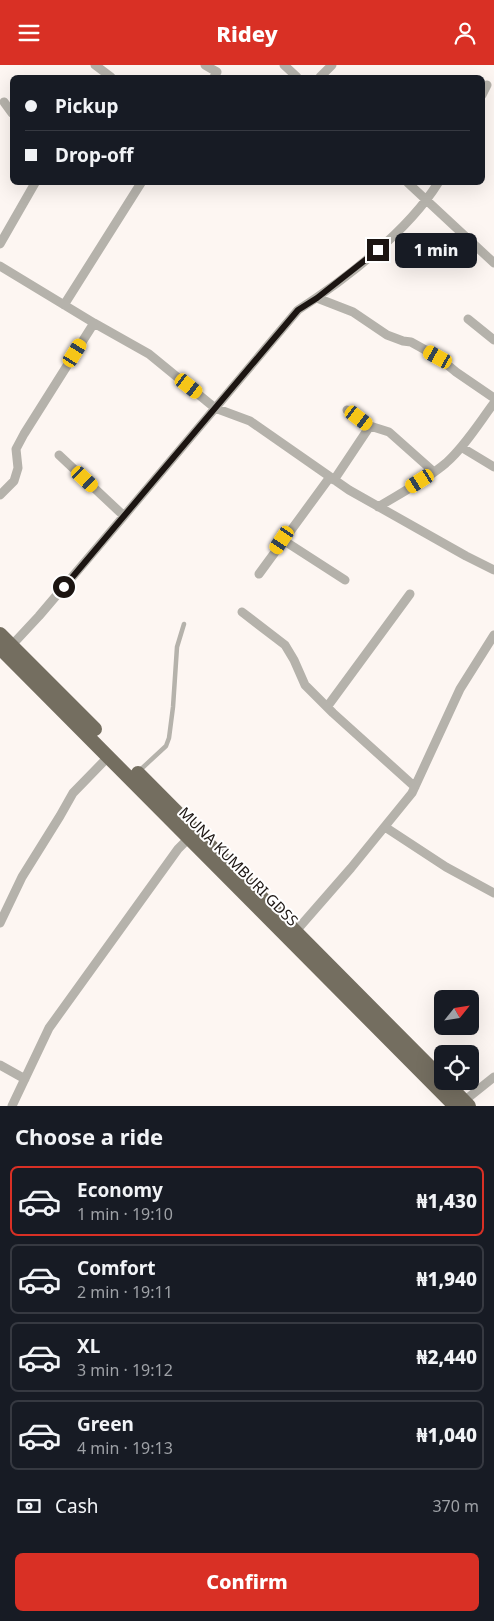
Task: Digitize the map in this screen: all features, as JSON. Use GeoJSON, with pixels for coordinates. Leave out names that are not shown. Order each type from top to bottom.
{"type":"FeatureCollection","features":[{"type":"Feature","properties":{"kind":"highway","name":"MUNA KUMBURI GDSS"},"geometry":{"type":"LineString","coordinates":[[0,634],[6,647],[189,838],[463,1104]]}},
{"type":"Feature","properties":{"kind":"highway","name":"MUNA KUMBURI GDSS"},"geometry":{"type":"LineString","coordinates":[[6,647],[138,772],[434,1070]]}},
{"type":"Feature","properties":{"kind":"highway","name":"MUNA KUMBURI GDSS"},"geometry":{"type":"LineString","coordinates":[[452,1090],[463,1104]]}},
{"type":"Feature","properties":{"kind":"street"},"geometry":{"type":"LineString","coordinates":[[95,65],[108,75]]}},
{"type":"Feature","properties":{"kind":"street"},"geometry":{"type":"LineString","coordinates":[[205,65],[217,72],[215,75]]}},
{"type":"Feature","properties":{"kind":"street"},"geometry":{"type":"LineString","coordinates":[[284,65],[295,75]]}},
{"type":"Feature","properties":{"kind":"street"},"geometry":{"type":"LineString","coordinates":[[322,75],[332,65]]}},
{"type":"Feature","properties":{"kind":"street"},"geometry":{"type":"LineString","coordinates":[[485,89],[487,85]]}},
{"type":"Feature","properties":{"kind":"street"},"geometry":{"type":"LineString","coordinates":[[4,103],[10,110]]}},
{"type":"Feature","properties":{"kind":"street"},"geometry":{"type":"LineString","coordinates":[[0,244],[34,185]]}},
{"type":"Feature","properties":{"kind":"street"},"geometry":{"type":"LineString","coordinates":[[64,305],[140,185]]}},
{"type":"Feature","properties":{"kind":"street"},"geometry":{"type":"LineString","coordinates":[[410,185],[494,263]]}},
{"type":"Feature","properties":{"kind":"street"},"geometry":{"type":"LineString","coordinates":[[6,647],[39,616],[298,310],[317,298],[378,250],[412,218],[437,185]]}},
{"type":"Feature","properties":{"kind":"street"},"geometry":{"type":"LineString","coordinates":[[0,266],[148,354],[215,408],[250,421],[332,479],[458,552],[494,570]]}},
{"type":"Feature","properties":{"kind":"street"},"geometry":{"type":"LineString","coordinates":[[317,298],[353,313],[387,335],[412,342],[438,357],[494,398]]}},
{"type":"Feature","properties":{"kind":"street"},"geometry":{"type":"LineString","coordinates":[[468,319],[494,340]]}},
{"type":"Feature","properties":{"kind":"street"},"geometry":{"type":"LineString","coordinates":[[0,495],[14,481],[18,468],[16,449],[24,434],[94,323]]}},
{"type":"Feature","properties":{"kind":"street"},"geometry":{"type":"LineString","coordinates":[[378,507],[434,472],[461,447],[494,403]]}},
{"type":"Feature","properties":{"kind":"street"},"geometry":{"type":"LineString","coordinates":[[348,410],[370,426],[389,431],[410,448],[434,472]]}},
{"type":"Feature","properties":{"kind":"street"},"geometry":{"type":"LineString","coordinates":[[259,574],[282,540],[332,479],[370,426]]}},
{"type":"Feature","properties":{"kind":"street"},"geometry":{"type":"LineString","coordinates":[[461,447],[494,467]]}},
{"type":"Feature","properties":{"kind":"street"},"geometry":{"type":"LineString","coordinates":[[59,455],[124,515]]}},
{"type":"Feature","properties":{"kind":"street"},"geometry":{"type":"LineString","coordinates":[[282,540],[345,580]]}},
{"type":"Feature","properties":{"kind":"street"},"geometry":{"type":"LineString","coordinates":[[328,707],[410,594]]}},
{"type":"Feature","properties":{"kind":"street"},"geometry":{"type":"LineString","coordinates":[[242,611],[284,645],[294,660],[305,685],[415,787]]}},
{"type":"Feature","properties":{"kind":"street"},"geometry":{"type":"LineString","coordinates":[[296,931],[404,804],[415,787],[460,689],[494,635]]}},
{"type":"Feature","properties":{"kind":"street"},"geometry":{"type":"LineString","coordinates":[[0,923],[22,877],[72,793],[109,756]]}},
{"type":"Feature","properties":{"kind":"street"},"geometry":{"type":"LineString","coordinates":[[385,827],[446,867],[494,893]]}},
{"type":"Feature","properties":{"kind":"street"},"geometry":{"type":"LineString","coordinates":[[12,1106],[49,1028],[178,849],[189,838]]}},
{"type":"Feature","properties":{"kind":"street"},"geometry":{"type":"LineString","coordinates":[[0,1065],[25,1079]]}},
{"type":"Feature","properties":{"kind":"street"},"geometry":{"type":"LineString","coordinates":[[463,1104],[494,1077]]}},
{"type":"Feature","properties":{"kind":"lane"},"geometry":{"type":"LineString","coordinates":[[138,772],[166,746],[169,738],[177,647],[184,624]]}},
{"type":"Feature","properties":{"kind":"route"},"geometry":{"type":"LineString","coordinates":[[64,587],[298,310],[317,298],[378,250]]}}]}
